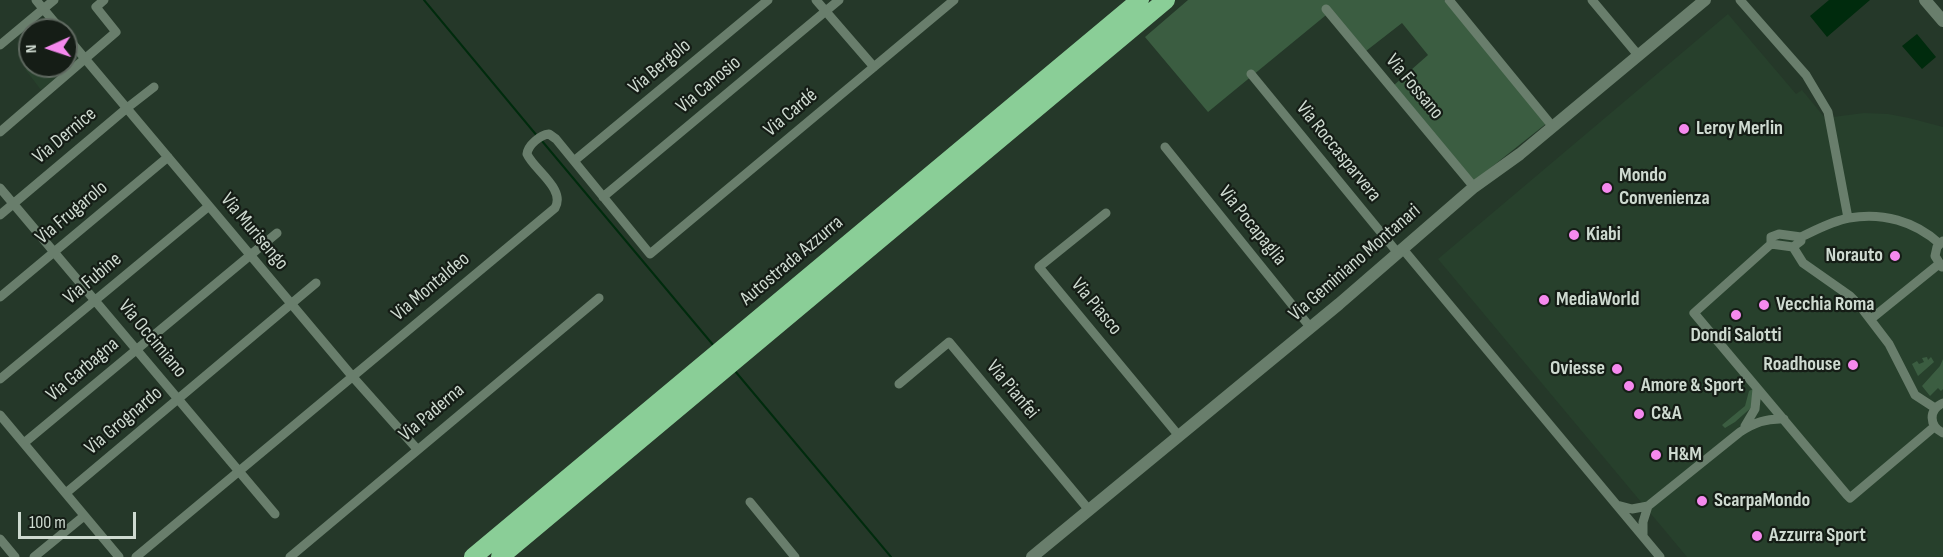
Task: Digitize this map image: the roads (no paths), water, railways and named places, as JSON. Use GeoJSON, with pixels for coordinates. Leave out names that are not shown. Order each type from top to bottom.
{"type":"FeatureCollection","features":[{"type":"Feature","properties":{"kind":"highway","name":"Autostrada Azzurra"},"geometry":{"type":"LineString","coordinates":[[500,557],[716,365],[1140,0]]}},
{"type":"Feature","properties":{"kind":"highway","name":"Autostrada Azzurra"},"geometry":{"type":"LineString","coordinates":[[731,352],[1166,0]]}},
{"type":"Feature","properties":{"kind":"highway","name":"Autostrada Azzurra"},"geometry":{"type":"LineString","coordinates":[[473,557],[716,365]]}},
{"type":"Feature","properties":{"kind":"street"},"geometry":{"type":"LineString","coordinates":[[36,0],[51,18]]}},
{"type":"Feature","properties":{"kind":"street"},"geometry":{"type":"LineString","coordinates":[[0,45],[54,0]]}},
{"type":"Feature","properties":{"kind":"street"},"geometry":{"type":"LineString","coordinates":[[0,132],[116,33],[96,7],[104,0]]}},
{"type":"Feature","properties":{"kind":"street","name":"Via Bergolo"},"geometry":{"type":"LineString","coordinates":[[574,161],[768,0]]}},
{"type":"Feature","properties":{"kind":"street"},"geometry":{"type":"LineString","coordinates":[[816,0],[874,67]]}},
{"type":"Feature","properties":{"kind":"street","name":"Via Canosio"},"geometry":{"type":"LineString","coordinates":[[603,197],[838,0]]}},
{"type":"Feature","properties":{"kind":"street","name":"Via Cardé"},"geometry":{"type":"LineString","coordinates":[[650,254],[954,0]]}},
{"type":"Feature","properties":{"kind":"street"},"geometry":{"type":"LineString","coordinates":[[1449,0],[1553,127]]}},
{"type":"Feature","properties":{"kind":"street"},"geometry":{"type":"LineString","coordinates":[[1592,0],[1638,55]]}},
{"type":"Feature","properties":{"kind":"street","name":"Via Geminiano Montanari"},"geometry":{"type":"LineString","coordinates":[[1032,557],[1474,188],[1553,127],[1705,0]]}},
{"type":"Feature","properties":{"kind":"street"},"geometry":{"type":"LineString","coordinates":[[1740,0],[1806,75],[1828,112],[1848,218]]}},
{"type":"Feature","properties":{"kind":"street"},"geometry":{"type":"LineString","coordinates":[[1925,0],[1943,21]]}},
{"type":"Feature","properties":{"kind":"street","name":"Via Fossano"},"geometry":{"type":"LineString","coordinates":[[1326,9],[1474,188]]}},
{"type":"Feature","properties":{"kind":"street","name":"Via Murisengo"},"geometry":{"type":"LineString","coordinates":[[78,51],[352,376],[417,449]]}},
{"type":"Feature","properties":{"kind":"street","name":"Via Roccasparvera"},"geometry":{"type":"LineString","coordinates":[[1251,74],[1660,557]]}},
{"type":"Feature","properties":{"kind":"street","name":"Via Dernice"},"geometry":{"type":"LineString","coordinates":[[0,215],[154,87]]}},
{"type":"Feature","properties":{"kind":"street","name":"Via Montaldeo"},"geometry":{"type":"LineString","coordinates":[[136,557],[555,208],[558,202],[555,190],[527,156],[528,149],[545,134],[550,135],[574,161],[650,254]]}},
{"type":"Feature","properties":{"kind":"street","name":"Via Pocapaglia"},"geometry":{"type":"LineString","coordinates":[[1165,147],[1310,327]]}},
{"type":"Feature","properties":{"kind":"street","name":"Via Frugarolo"},"geometry":{"type":"LineString","coordinates":[[0,297],[168,157]]}},
{"type":"Feature","properties":{"kind":"street","name":"Via Occimiano"},"geometry":{"type":"LineString","coordinates":[[0,188],[275,514]]}},
{"type":"Feature","properties":{"kind":"street","name":"Via Fubine"},"geometry":{"type":"LineString","coordinates":[[0,379],[209,206]]}},
{"type":"Feature","properties":{"kind":"street","name":"Via Piasco"},"geometry":{"type":"LineString","coordinates":[[1106,213],[1039,267],[1179,436]]}},
{"type":"Feature","properties":{"kind":"street"},"geometry":{"type":"LineString","coordinates":[[1871,319],[1941,265],[1936,251],[1941,242],[1898,219],[1879,216],[1848,218],[1801,237],[1788,234],[1773,235],[1771,244],[1694,313],[1850,498],[1934,427]]}},
{"type":"Feature","properties":{"kind":"street","name":"Via Garbagna"},"geometry":{"type":"LineString","coordinates":[[24,443],[277,233]]}},
{"type":"Feature","properties":{"kind":"street"},"geometry":{"type":"LineString","coordinates":[[1771,244],[1793,247],[1799,245],[1801,237]]}},
{"type":"Feature","properties":{"kind":"street"},"geometry":{"type":"LineString","coordinates":[[1793,247],[1803,262],[1850,296],[1871,319],[1894,352],[1914,394],[1921,401],[1939,406],[1932,418],[1934,427],[1943,433]]}},
{"type":"Feature","properties":{"kind":"street","name":"Via Grognardo"},"geometry":{"type":"LineString","coordinates":[[66,493],[316,283]]}},
{"type":"Feature","properties":{"kind":"street","name":"Via Paderna"},"geometry":{"type":"LineString","coordinates":[[290,557],[599,298]]}},
{"type":"Feature","properties":{"kind":"street","name":"Via Pianfei"},"geometry":{"type":"LineString","coordinates":[[899,384],[949,342],[1089,510]]}},
{"type":"Feature","properties":{"kind":"street"},"geometry":{"type":"LineString","coordinates":[[1755,409],[1757,388]]}},
{"type":"Feature","properties":{"kind":"street"},"geometry":{"type":"LineString","coordinates":[[1740,432],[1759,404],[1770,404]]}},
{"type":"Feature","properties":{"kind":"street"},"geometry":{"type":"LineString","coordinates":[[1765,420],[1771,414],[1770,404]]}},
{"type":"Feature","properties":{"kind":"street"},"geometry":{"type":"LineString","coordinates":[[0,415],[119,557]]}},
{"type":"Feature","properties":{"kind":"street"},"geometry":{"type":"LineString","coordinates":[[1617,505],[1632,509],[1648,506],[1754,423],[1784,419]]}},
{"type":"Feature","properties":{"kind":"street"},"geometry":{"type":"LineString","coordinates":[[750,502],[795,557]]}},
{"type":"Feature","properties":{"kind":"street"},"geometry":{"type":"LineString","coordinates":[[1644,537],[1643,522],[1648,506]]}},
{"type":"Feature","properties":{"kind":"street"},"geometry":{"type":"LineString","coordinates":[[34,557],[84,516]]}},
{"type":"Feature","properties":{"kind":"street"},"geometry":{"type":"LineString","coordinates":[[0,539],[15,557]]}},
{"type":"Feature","properties":{"kind":"waterway"},"geometry":{"type":"LineString","coordinates":[[424,0],[538,137]]}},
{"type":"Feature","properties":{"kind":"waterway"},"geometry":{"type":"LineString","coordinates":[[542,141],[714,346]]}},
{"type":"Feature","properties":{"kind":"waterway"},"geometry":{"type":"LineString","coordinates":[[735,371],[891,557]]}},
{"type":"Feature","properties":{"kind":"place","name":"Leroy Merlin"},"geometry":{"type":"Point","coordinates":[1684,129]}},
{"type":"Feature","properties":{"kind":"place","name":"Mondo Convenienza"},"geometry":{"type":"Point","coordinates":[1607,188]}},
{"type":"Feature","properties":{"kind":"place","name":"Kiabi"},"geometry":{"type":"Point","coordinates":[1574,235]}},
{"type":"Feature","properties":{"kind":"place","name":"Norauto"},"geometry":{"type":"Point","coordinates":[1895,256]}},
{"type":"Feature","properties":{"kind":"place","name":"MediaWorld"},"geometry":{"type":"Point","coordinates":[1544,300]}},
{"type":"Feature","properties":{"kind":"place","name":"Vecchia Roma"},"geometry":{"type":"Point","coordinates":[1764,305]}},
{"type":"Feature","properties":{"kind":"place","name":"Dondi Salotti"},"geometry":{"type":"Point","coordinates":[1736,315]}},
{"type":"Feature","properties":{"kind":"place","name":"Roadhouse"},"geometry":{"type":"Point","coordinates":[1853,365]}},
{"type":"Feature","properties":{"kind":"place","name":"Oviesse"},"geometry":{"type":"Point","coordinates":[1617,369]}},
{"type":"Feature","properties":{"kind":"place","name":"Amore & Sport"},"geometry":{"type":"Point","coordinates":[1629,386]}},
{"type":"Feature","properties":{"kind":"place","name":"C&A"},"geometry":{"type":"Point","coordinates":[1639,414]}},
{"type":"Feature","properties":{"kind":"place","name":"H&M"},"geometry":{"type":"Point","coordinates":[1656,455]}},
{"type":"Feature","properties":{"kind":"place","name":"ScarpaMondo"},"geometry":{"type":"Point","coordinates":[1702,501]}},
{"type":"Feature","properties":{"kind":"place","name":"Azzurra Sport"},"geometry":{"type":"Point","coordinates":[1757,536]}}]}
